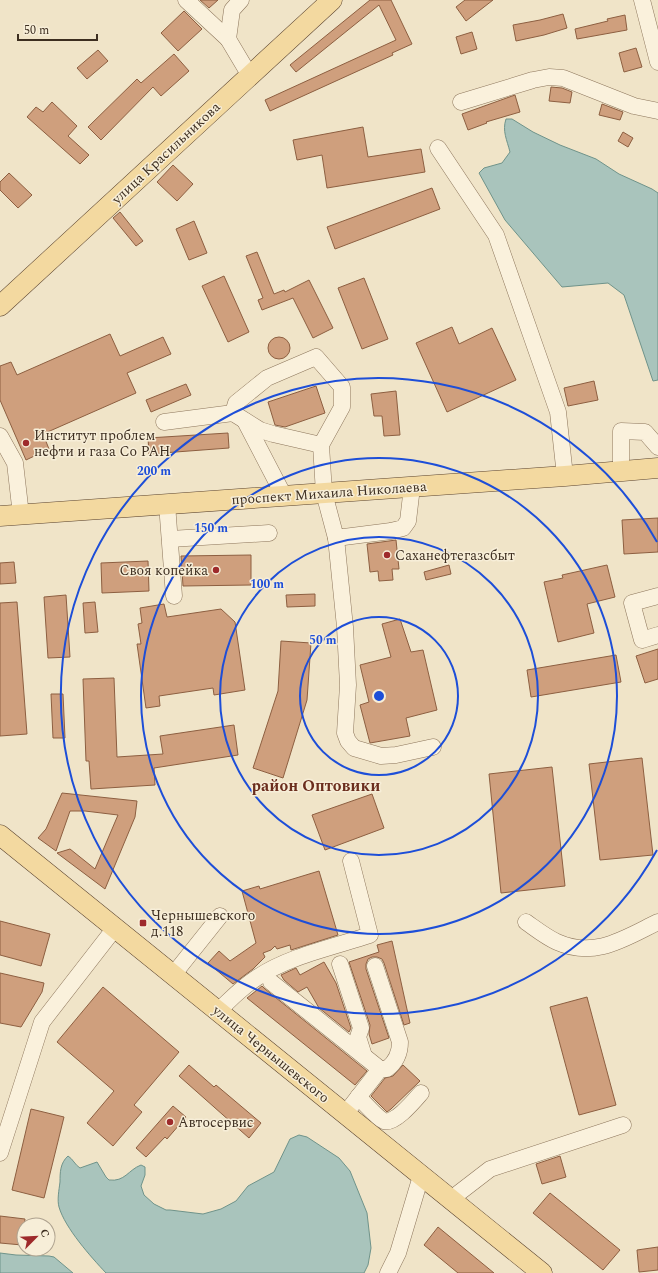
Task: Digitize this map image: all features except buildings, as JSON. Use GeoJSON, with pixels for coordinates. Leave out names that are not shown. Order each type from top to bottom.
{"type":"FeatureCollection","features":[{"type":"Feature","properties":{"kind":"main road","name":"улица Красильникова"},"geometry":{"type":"LineString","coordinates":[[0,306],[332,0]]}},
{"type":"Feature","properties":{"kind":"main road","name":"проспект Михаила Николаева"},"geometry":{"type":"LineString","coordinates":[[0,516],[565,476],[658,468]]}},
{"type":"Feature","properties":{"kind":"main road","name":"улица Чернышевского"},"geometry":{"type":"LineString","coordinates":[[0,835],[542,1273]]}},
{"type":"Feature","properties":{"kind":"street"},"geometry":{"type":"LineString","coordinates":[[186,0],[228,39],[250,76]]}},
{"type":"Feature","properties":{"kind":"street"},"geometry":{"type":"LineString","coordinates":[[228,39],[232,10],[241,0]]}},
{"type":"Feature","properties":{"kind":"street"},"geometry":{"type":"LineString","coordinates":[[642,0],[658,62]]}},
{"type":"Feature","properties":{"kind":"street"},"geometry":{"type":"LineString","coordinates":[[461,102],[533,80],[549,77],[564,78],[634,106],[658,111]]}},
{"type":"Feature","properties":{"kind":"street"},"geometry":{"type":"LineString","coordinates":[[438,148],[496,235],[558,412],[565,476]]}},
{"type":"Feature","properties":{"kind":"street"},"geometry":{"type":"LineString","coordinates":[[284,496],[238,416],[236,403],[267,378],[316,357],[342,386],[342,407],[321,446],[324,493],[336,538],[345,627],[348,685],[346,733],[348,741],[354,748],[381,756],[396,755],[433,747]]}},
{"type":"Feature","properties":{"kind":"street"},"geometry":{"type":"LineString","coordinates":[[164,422],[238,416],[260,430],[321,446]]}},
{"type":"Feature","properties":{"kind":"street"},"geometry":{"type":"LineString","coordinates":[[621,471],[621,431],[645,432],[658,447]]}},
{"type":"Feature","properties":{"kind":"street"},"geometry":{"type":"LineString","coordinates":[[0,436],[15,463],[21,515]]}},
{"type":"Feature","properties":{"kind":"street"},"geometry":{"type":"LineString","coordinates":[[336,538],[403,528],[408,521],[412,487]]}},
{"type":"Feature","properties":{"kind":"street"},"geometry":{"type":"LineString","coordinates":[[167,504],[174,596]]}},
{"type":"Feature","properties":{"kind":"street"},"geometry":{"type":"LineString","coordinates":[[170,540],[269,533]]}},
{"type":"Feature","properties":{"kind":"street"},"geometry":{"type":"LineString","coordinates":[[658,596],[632,603],[642,640],[658,635]]}},
{"type":"Feature","properties":{"kind":"street"},"geometry":{"type":"LineString","coordinates":[[218,1011],[240,989],[255,978],[277,966],[370,935],[351,861]]}},
{"type":"Feature","properties":{"kind":"street"},"geometry":{"type":"LineString","coordinates":[[174,976],[220,916]]}},
{"type":"Feature","properties":{"kind":"street"},"geometry":{"type":"LineString","coordinates":[[526,922],[558,942],[585,949],[611,945],[658,922]]}},
{"type":"Feature","properties":{"kind":"street"},"geometry":{"type":"LineString","coordinates":[[0,1153],[42,1022],[115,928]]}},
{"type":"Feature","properties":{"kind":"street"},"geometry":{"type":"LineString","coordinates":[[340,964],[361,1028],[358,1037],[364,1056]]}},
{"type":"Feature","properties":{"kind":"street"},"geometry":{"type":"LineString","coordinates":[[271,982],[380,1069],[387,1069],[395,1060],[399,1052],[400,1042],[375,966]]}},
{"type":"Feature","properties":{"kind":"street"},"geometry":{"type":"LineString","coordinates":[[345,1114],[380,1069]]}},
{"type":"Feature","properties":{"kind":"street"},"geometry":{"type":"LineString","coordinates":[[358,1097],[382,1120],[388,1122],[395,1119],[421,1094]]}},
{"type":"Feature","properties":{"kind":"street"},"geometry":{"type":"LineString","coordinates":[[451,1199],[490,1169],[623,1125]]}},
{"type":"Feature","properties":{"kind":"street"},"geometry":{"type":"LineString","coordinates":[[388,1273],[398,1253],[421,1176]]}},
{"type":"Feature","properties":{"kind":"street"},"geometry":{"type":"LineString","coordinates":[[398,1253],[401,1273]]}},
{"type":"Feature","properties":{"kind":"water"},"geometry":{"type":"Polygon","coordinates":[[[506,119],[512,119],[533,132],[560,145],[596,159],[619,174],[658,193],[658,380],[653,381],[624,295],[608,283],[562,287],[505,220],[479,173],[484,168],[502,163],[510,152],[505,132],[506,119]]]}},
{"type":"Feature","properties":{"kind":"water"},"geometry":{"type":"Polygon","coordinates":[[[299,1135],[307,1137],[339,1158],[350,1171],[367,1213],[371,1248],[368,1265],[364,1273],[106,1273],[86,1251],[73,1233],[62,1215],[58,1204],[61,1168],[63,1162],[68,1156],[80,1168],[97,1162],[109,1180],[119,1179],[141,1165],[145,1167],[145,1175],[141,1186],[144,1195],[154,1204],[166,1210],[203,1214],[221,1209],[236,1201],[248,1186],[274,1172],[290,1139],[299,1135]]]}},
{"type":"Feature","properties":{"kind":"water"},"geometry":{"type":"Polygon","coordinates":[[[0,1253],[16,1255],[16,1257],[54,1257],[73,1273],[0,1273],[0,1253]]]}},
{"type":"Feature","properties":{"kind":"place","name":"Институт проблем нефти и газа Со РАН"},"geometry":{"type":"Point","coordinates":[26,443]}},
{"type":"Feature","properties":{"kind":"place","name":"Саханефтегазсбыт"},"geometry":{"type":"Point","coordinates":[387,555]}},
{"type":"Feature","properties":{"kind":"place","name":"Своя копейка"},"geometry":{"type":"Point","coordinates":[216,570]}},
{"type":"Feature","properties":{"kind":"place","name":"Чернышевского д.118"},"geometry":{"type":"Point","coordinates":[143,923]}},
{"type":"Feature","properties":{"kind":"place","name":"Автосервис"},"geometry":{"type":"Point","coordinates":[170,1122]}},
{"type":"Feature","properties":{"kind":"district","name":"район Оптовики"},"geometry":{"type":"Point","coordinates":[316,786]}}]}
